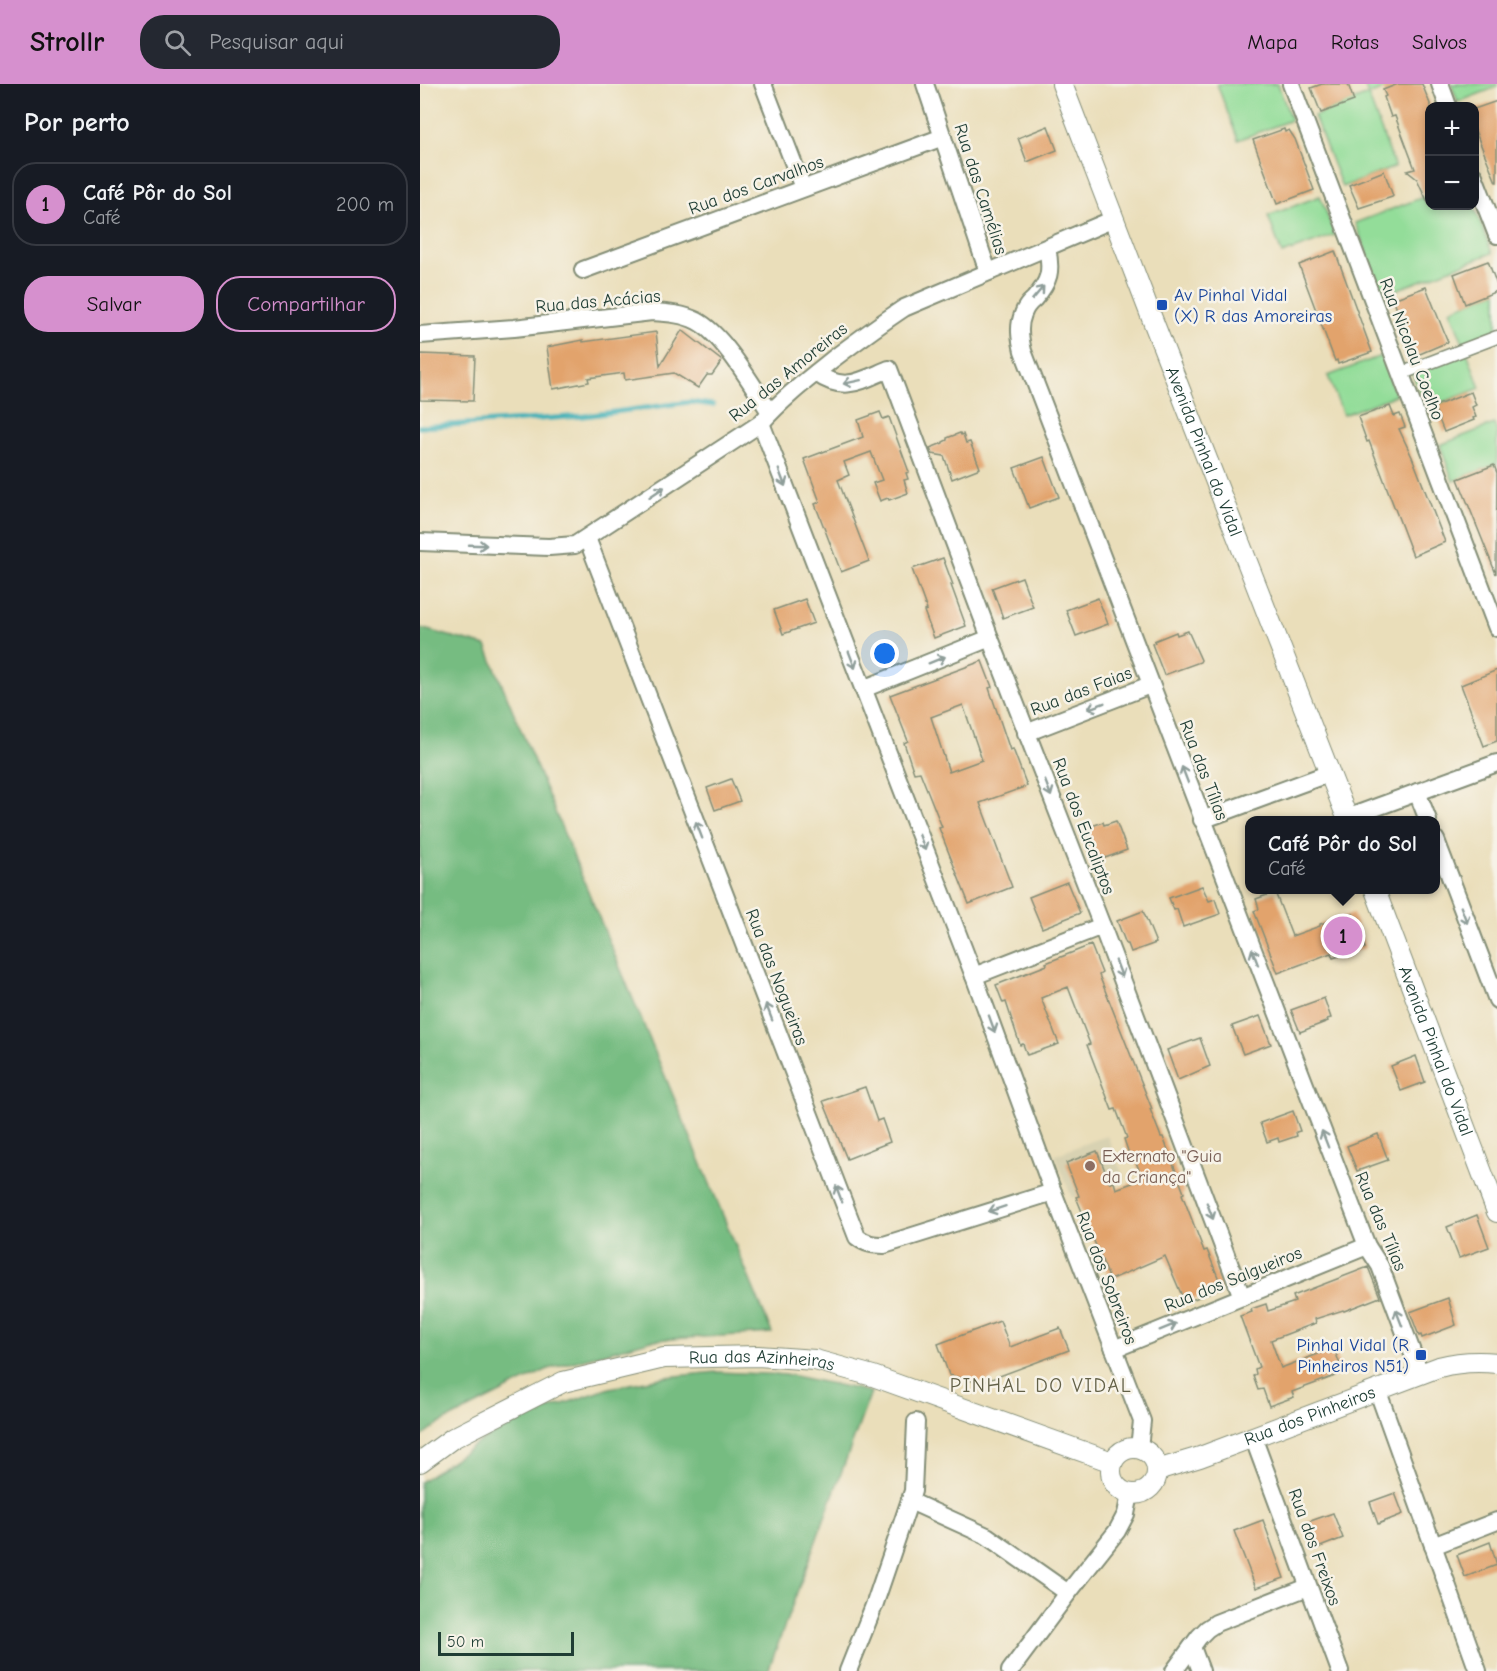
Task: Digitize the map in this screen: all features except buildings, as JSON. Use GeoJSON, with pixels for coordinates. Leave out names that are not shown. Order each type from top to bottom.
{"type":"FeatureCollection","features":[{"type":"Feature","properties":{"kind":"street"},"geometry":{"type":"LineString","coordinates":[[764,84],[803,188]]}},
{"type":"Feature","properties":{"kind":"street","name":"Rua das Camélias"},"geometry":{"type":"LineString","coordinates":[[925,84],[988,272]]}},
{"type":"Feature","properties":{"kind":"street","name":"Avenida Pinhal do Vidal"},"geometry":{"type":"LineString","coordinates":[[1062,84],[1347,816]]}},
{"type":"Feature","properties":{"kind":"street","name":"Rua Nicolau Coelho"},"geometry":{"type":"LineString","coordinates":[[1291,84],[1497,628]]}},
{"type":"Feature","properties":{"kind":"street"},"geometry":{"type":"LineString","coordinates":[[1440,84],[1447,102]]}},
{"type":"Feature","properties":{"kind":"street","name":"Rua dos Carvalhos"},"geometry":{"type":"LineString","coordinates":[[583,270],[943,137]]}},
{"type":"Feature","properties":{"kind":"street"},"geometry":{"type":"LineString","coordinates":[[1479,189],[1497,235]]}},
{"type":"Feature","properties":{"kind":"street","name":"Rua das Amoreiras"},"geometry":{"type":"LineString","coordinates":[[420,542],[563,547],[575,545],[765,418],[816,373],[904,308],[1114,219]]}},
{"type":"Feature","properties":{"kind":"street","name":"Rua das Tílias"},"geometry":{"type":"LineString","coordinates":[[1047,248],[1051,264],[1050,272],[1042,290],[1023,312],[1020,325],[1020,336],[1027,362],[1367,1246],[1380,1266],[1420,1373]]}},
{"type":"Feature","properties":{"kind":"street","name":"Rua das Acácias"},"geometry":{"type":"LineString","coordinates":[[420,335],[514,328],[652,312],[684,316],[706,327],[721,341],[765,418],[863,689]]}},
{"type":"Feature","properties":{"kind":"street"},"geometry":{"type":"LineString","coordinates":[[1400,374],[1497,337]]}},
{"type":"Feature","properties":{"kind":"street","name":"Rua dos Eucaliptos"},"geometry":{"type":"LineString","coordinates":[[816,373],[834,383],[846,384],[855,383],[889,369],[1242,1297]]}},
{"type":"Feature","properties":{"kind":"street","name":"Rua das Nogueiras"},"geometry":{"type":"LineString","coordinates":[[587,538],[857,1237],[864,1243],[884,1245],[1053,1192]]}},
{"type":"Feature","properties":{"kind":"street"},"geometry":{"type":"LineString","coordinates":[[863,689],[990,638]]}},
{"type":"Feature","properties":{"kind":"street","name":"Rua das Faias"},"geometry":{"type":"LineString","coordinates":[[1026,733],[1150,685]]}},
{"type":"Feature","properties":{"kind":"street","name":"Rua dos Sobreiros"},"geometry":{"type":"LineString","coordinates":[[863,689],[974,976],[1053,1192],[1142,1420],[1139,1448]]}},
{"type":"Feature","properties":{"kind":"street"},"geometry":{"type":"LineString","coordinates":[[1356,816],[1497,763]]}},
{"type":"Feature","properties":{"kind":"street"},"geometry":{"type":"LineString","coordinates":[[1202,820],[1329,773]]}},
{"type":"Feature","properties":{"kind":"street"},"geometry":{"type":"LineString","coordinates":[[1418,792],[1427,816]]}},
{"type":"Feature","properties":{"kind":"street"},"geometry":{"type":"LineString","coordinates":[[1440,850],[1497,1000]]}},
{"type":"Feature","properties":{"kind":"street","name":"Avenida Pinhal do Vidal"},"geometry":{"type":"LineString","coordinates":[[1377,894],[1497,1212]]}},
{"type":"Feature","properties":{"kind":"street"},"geometry":{"type":"LineString","coordinates":[[974,976],[1102,926]]}},
{"type":"Feature","properties":{"kind":"street","name":"Rua dos Salgueiros"},"geometry":{"type":"LineString","coordinates":[[1114,1349],[1367,1246]]}},
{"type":"Feature","properties":{"kind":"street","name":"Rua das Azinheiras"},"geometry":{"type":"LineString","coordinates":[[420,1462],[453,1438],[563,1382],[664,1358],[758,1356],[815,1360],[873,1376],[1112,1462]]}},
{"type":"Feature","properties":{"kind":"street","name":"Rua dos Pinheiros"},"geometry":{"type":"LineString","coordinates":[[1157,1470],[1253,1437],[1439,1367],[1457,1363],[1497,1363]]}},
{"type":"Feature","properties":{"kind":"street"},"geometry":{"type":"LineString","coordinates":[[1377,1389],[1478,1671]]}},
{"type":"Feature","properties":{"kind":"street"},"geometry":{"type":"LineString","coordinates":[[848,1671],[875,1603],[910,1501],[913,1489],[916,1422]]}},
{"type":"Feature","properties":{"kind":"street","name":"Rua dos Freixos"},"geometry":{"type":"LineString","coordinates":[[1253,1437],[1340,1671]]}},
{"type":"Feature","properties":{"kind":"street"},"geometry":{"type":"LineString","coordinates":[[1139,1448],[1152,1456],[1156,1463],[1156,1477],[1149,1489],[1130,1494],[1116,1486],[1111,1479],[1110,1470],[1116,1455],[1123,1450],[1139,1448]]}},
{"type":"Feature","properties":{"kind":"street"},"geometry":{"type":"LineString","coordinates":[[1010,1671],[1117,1531],[1126,1514],[1130,1494]]}},
{"type":"Feature","properties":{"kind":"street"},"geometry":{"type":"LineString","coordinates":[[910,1501],[987,1536],[1068,1593]]}},
{"type":"Feature","properties":{"kind":"street"},"geometry":{"type":"LineString","coordinates":[[1433,1546],[1497,1521]]}},
{"type":"Feature","properties":{"kind":"street"},"geometry":{"type":"LineString","coordinates":[[1174,1671],[1207,1629],[1216,1623],[1308,1587]]}},
{"type":"Feature","properties":{"kind":"street"},"geometry":{"type":"LineString","coordinates":[[1192,1647],[1201,1671]]}},
{"type":"Feature","properties":{"kind":"shaded area","name":"Externato \"Guia da Criança\""},"geometry":{"type":"Polygon","coordinates":[[[1107,1135],[1124,1178],[1072,1198],[1055,1155],[1107,1135]]]}},
{"type":"Feature","properties":{"kind":"green space"},"geometry":{"type":"Polygon","coordinates":[[[1217,84],[1278,84],[1291,120],[1238,140],[1217,84]]]}},
{"type":"Feature","properties":{"kind":"green space"},"geometry":{"type":"Polygon","coordinates":[[[1364,84],[1398,84],[1368,95],[1364,84]]]}},
{"type":"Feature","properties":{"kind":"green space"},"geometry":{"type":"Polygon","coordinates":[[[1451,84],[1497,84],[1497,87],[1458,102],[1451,84]]]}},
{"type":"Feature","properties":{"kind":"green space"},"geometry":{"type":"Polygon","coordinates":[[[1368,95],[1395,167],[1342,187],[1314,116],[1368,95]]]}},
{"type":"Feature","properties":{"kind":"green space"},"geometry":{"type":"Polygon","coordinates":[[[1320,196],[1335,235],[1282,254],[1268,216],[1320,196]]]}},
{"type":"Feature","properties":{"kind":"green space"},"geometry":{"type":"Polygon","coordinates":[[[1425,197],[1425,210],[1476,210],[1492,253],[1383,295],[1355,223],[1425,197]]]}},
{"type":"Feature","properties":{"kind":"green space"},"geometry":{"type":"Polygon","coordinates":[[[1497,291],[1497,333],[1464,345],[1450,310],[1497,291]]]}},
{"type":"Feature","properties":{"kind":"green space"},"geometry":{"type":"Polygon","coordinates":[[[1467,352],[1480,388],[1426,409],[1412,373],[1467,352]]]}},
{"type":"Feature","properties":{"kind":"green space"},"geometry":{"type":"Polygon","coordinates":[[[1381,356],[1396,395],[1343,415],[1328,376],[1381,356]]]}},
{"type":"Feature","properties":{"kind":"green space"},"geometry":{"type":"Polygon","coordinates":[[[1494,424],[1497,432],[1497,464],[1453,481],[1440,445],[1494,424]]]}},
{"type":"Feature","properties":{"kind":"green space"},"geometry":{"type":"Polygon","coordinates":[[[420,628],[486,646],[772,1333],[652,1340],[548,1369],[439,1424],[420,1438],[420,628]]]}},
{"type":"Feature","properties":{"kind":"green space"},"geometry":{"type":"Polygon","coordinates":[[[717,1372],[790,1375],[871,1392],[768,1671],[420,1671],[420,1482],[481,1441],[534,1414],[610,1388],[666,1377],[717,1372]]]}},
{"type":"Feature","properties":{"kind":"waterway"},"geometry":{"type":"LineString","coordinates":[[420,427],[584,416],[690,402],[713,405]]}},
{"type":"Feature","properties":{"kind":"place","name":"Av Pinhal Vidal (X) R das Amoreiras"},"geometry":{"type":"Point","coordinates":[1162,305]}},
{"type":"Feature","properties":{"kind":"place","name":"Café Pôr do Sol"},"geometry":{"type":"Point","coordinates":[1343,936]}},
{"type":"Feature","properties":{"kind":"place","name":"Externato \"Guia da Criança\""},"geometry":{"type":"Point","coordinates":[1090,1166]}},
{"type":"Feature","properties":{"kind":"place","name":"Pinhal Vidal (R Pinheiros N51)"},"geometry":{"type":"Point","coordinates":[1421,1355]}},
{"type":"Feature","properties":{"kind":"district","name":"PINHAL DO VIDAL"},"geometry":{"type":"Point","coordinates":[1041,1385]}}]}
